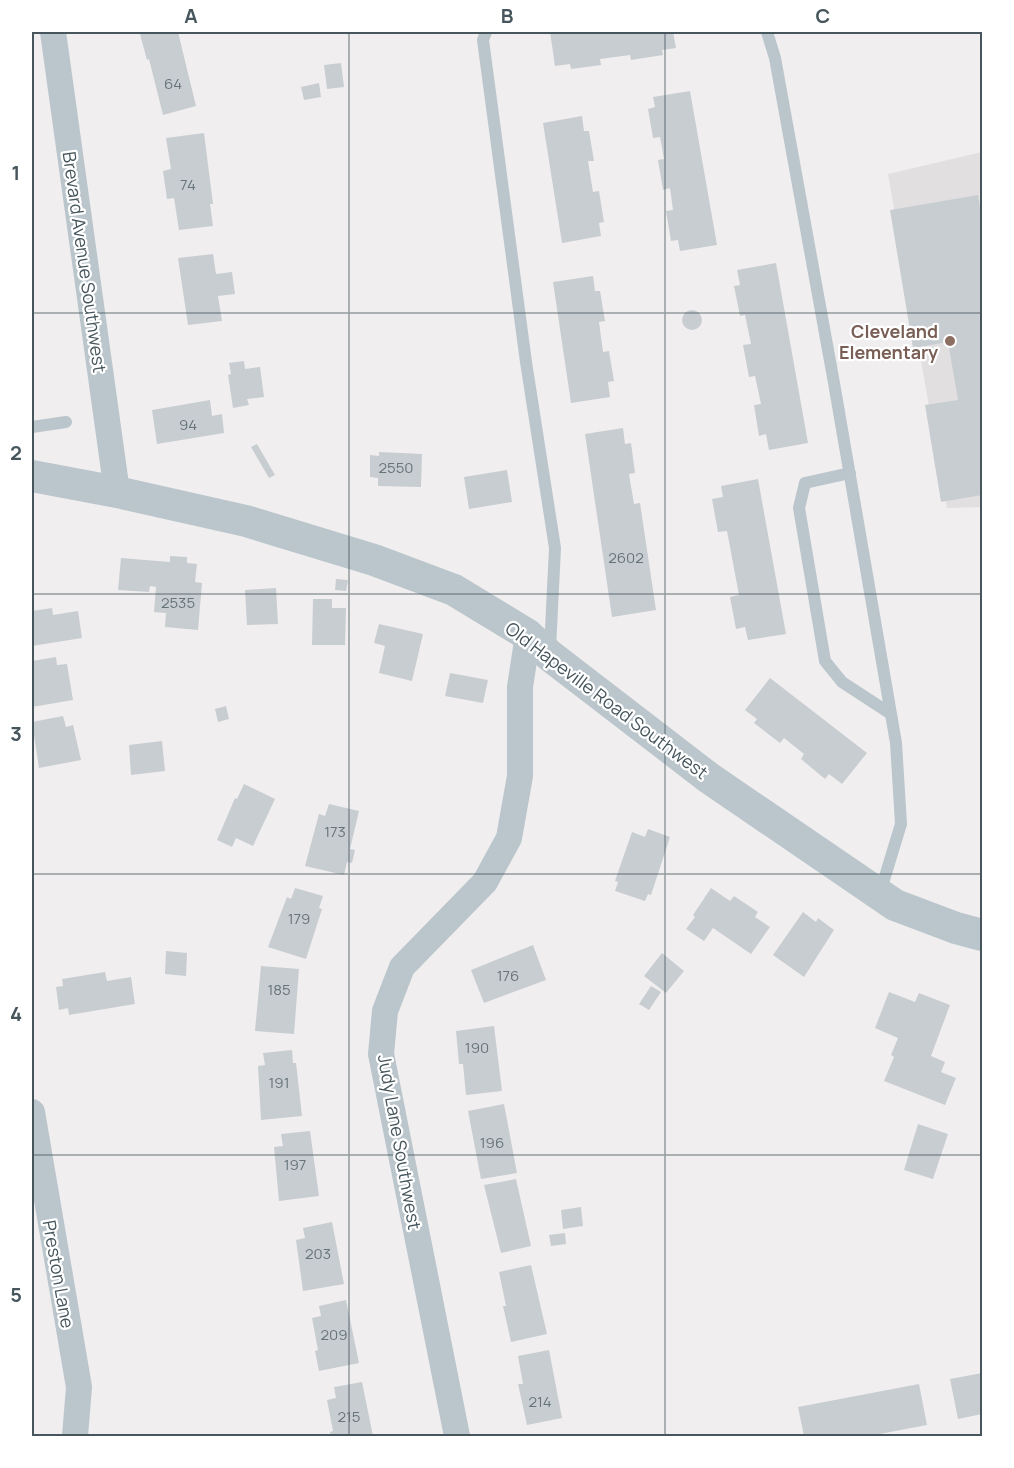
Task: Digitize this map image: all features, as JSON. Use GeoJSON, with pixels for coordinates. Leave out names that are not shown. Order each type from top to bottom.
{"type":"FeatureCollection","features":[{"type":"Feature","properties":{"kind":"street","name":"Brevard Avenue Southwest"},"geometry":{"type":"LineString","coordinates":[[53,32],[117,492]]}},
{"type":"Feature","properties":{"kind":"street","name":"Old Hapeville Road Southwest"},"geometry":{"type":"LineString","coordinates":[[32,476],[117,492],[246,521],[374,560],[454,590],[539,645],[709,778],[895,905],[956,928],[982,935]]}},
{"type":"Feature","properties":{"kind":"street","name":"Judy Lane Southwest"},"geometry":{"type":"LineString","coordinates":[[457,1437],[381,1054],[385,1011],[402,968],[485,882],[509,838],[520,776],[520,687],[539,645]]}},
{"type":"Feature","properties":{"kind":"street","name":"Preston Lane"},"geometry":{"type":"LineString","coordinates":[[32,1112],[43,1246],[79,1387],[75,1437]]}},
{"type":"Feature","properties":{"kind":"lane"},"geometry":{"type":"LineString","coordinates":[[486,32],[483,40],[525,351],[555,548],[539,645]]}},
{"type":"Feature","properties":{"kind":"lane"},"geometry":{"type":"LineString","coordinates":[[767,32],[775,58],[896,743],[901,824],[879,894]]}},
{"type":"Feature","properties":{"kind":"lane"},"geometry":{"type":"LineString","coordinates":[[32,427],[66,422]]}},
{"type":"Feature","properties":{"kind":"lane"},"geometry":{"type":"LineString","coordinates":[[850,473],[805,483],[799,508],[825,662],[842,682],[891,714]]}},
{"type":"Feature","properties":{"kind":"shaded area","name":"Cleveland Elementary"},"geometry":{"type":"Polygon","coordinates":[[[982,152],[982,507],[947,508],[888,174],[982,152]]]}},
{"type":"Feature","properties":{"kind":"building"},"geometry":{"type":"Polygon","coordinates":[[[178,32],[196,106],[163,115],[149,59],[147,60],[140,34],[178,32]]]}},
{"type":"Feature","properties":{"kind":"building"},"geometry":{"type":"Polygon","coordinates":[[[550,32],[673,32],[676,48],[662,50],[663,55],[631,60],[630,55],[600,59],[601,65],[571,69],[570,64],[555,66],[550,32]]]}},
{"type":"Feature","properties":{"kind":"building"},"geometry":{"type":"Polygon","coordinates":[[[341,63],[344,87],[327,89],[324,65],[341,63]]]}},
{"type":"Feature","properties":{"kind":"building"},"geometry":{"type":"Polygon","coordinates":[[[319,83],[321,97],[304,100],[301,87],[319,83]]]}},
{"type":"Feature","properties":{"kind":"building"},"geometry":{"type":"Polygon","coordinates":[[[690,91],[717,245],[680,251],[678,240],[671,241],[666,211],[673,210],[670,188],[663,190],[658,160],[664,159],[660,137],[653,138],[648,109],[655,107],[653,97],[690,91]]]}},
{"type":"Feature","properties":{"kind":"building"},"geometry":{"type":"Polygon","coordinates":[[[582,116],[584,131],[589,131],[594,161],[588,161],[593,192],[599,191],[604,222],[599,223],[601,236],[562,243],[543,123],[582,116]]]}},
{"type":"Feature","properties":{"kind":"building"},"geometry":{"type":"Polygon","coordinates":[[[204,133],[213,204],[210,204],[213,226],[179,230],[174,198],[167,199],[163,171],[171,169],[166,138],[204,133]]]}},
{"type":"Feature","properties":{"kind":"building","name":"Cleveland Elementary"},"geometry":{"type":"Polygon","coordinates":[[[978,195],[982,220],[982,495],[941,502],[925,405],[958,400],[948,342],[913,348],[890,210],[978,195]]]}},
{"type":"Feature","properties":{"kind":"building"},"geometry":{"type":"Polygon","coordinates":[[[213,254],[216,274],[232,272],[235,294],[218,296],[222,321],[188,325],[178,258],[213,254]]]}},
{"type":"Feature","properties":{"kind":"building"},"geometry":{"type":"Polygon","coordinates":[[[776,263],[808,443],[769,450],[766,434],[759,436],[754,405],[761,404],[755,376],[749,377],[743,345],[751,344],[745,315],[740,316],[734,286],[740,285],[737,270],[776,263]]]}},
{"type":"Feature","properties":{"kind":"building"},"geometry":{"type":"Polygon","coordinates":[[[593,276],[595,291],[600,291],[605,321],[599,322],[603,352],[609,351],[614,381],[608,382],[610,397],[571,403],[553,282],[593,276]]]}},
{"type":"Feature","properties":{"kind":"building"},"geometry":{"type":"Polygon","coordinates":[[[692,310],[699,313],[702,320],[699,327],[692,330],[685,327],[682,320],[685,313],[692,310]]]}},
{"type":"Feature","properties":{"kind":"building"},"geometry":{"type":"Polygon","coordinates":[[[244,361],[245,369],[260,367],[264,397],[247,399],[249,405],[233,408],[228,375],[231,374],[229,363],[244,361]]]}},
{"type":"Feature","properties":{"kind":"building"},"geometry":{"type":"Polygon","coordinates":[[[210,400],[212,416],[222,414],[224,433],[157,444],[152,410],[210,400]]]}},
{"type":"Feature","properties":{"kind":"building"},"geometry":{"type":"Polygon","coordinates":[[[623,428],[625,444],[631,443],[635,473],[629,474],[634,504],[640,503],[656,610],[612,617],[585,434],[623,428]]]}},
{"type":"Feature","properties":{"kind":"building"},"geometry":{"type":"Polygon","coordinates":[[[257,444],[275,475],[269,478],[251,447],[257,444]]]}},
{"type":"Feature","properties":{"kind":"building"},"geometry":{"type":"Polygon","coordinates":[[[379,452],[422,454],[421,487],[378,486],[378,478],[370,477],[370,455],[379,456],[379,452]]]}},
{"type":"Feature","properties":{"kind":"building"},"geometry":{"type":"Polygon","coordinates":[[[507,470],[512,502],[469,509],[464,477],[507,470]]]}},
{"type":"Feature","properties":{"kind":"building"},"geometry":{"type":"Polygon","coordinates":[[[758,479],[786,634],[748,640],[745,627],[736,629],[730,597],[739,595],[727,531],[718,532],[712,499],[723,497],[721,486],[758,479]]]}},
{"type":"Feature","properties":{"kind":"building"},"geometry":{"type":"Polygon","coordinates":[[[170,556],[187,557],[187,563],[197,564],[195,582],[202,583],[198,630],[165,627],[166,613],[154,612],[156,587],[150,586],[149,592],[118,590],[121,558],[170,562],[170,556]]]}},
{"type":"Feature","properties":{"kind":"building"},"geometry":{"type":"Polygon","coordinates":[[[336,579],[348,580],[346,591],[335,590],[336,579]]]}},
{"type":"Feature","properties":{"kind":"building"},"geometry":{"type":"Polygon","coordinates":[[[276,588],[278,624],[247,625],[245,590],[276,588]]]}},
{"type":"Feature","properties":{"kind":"building"},"geometry":{"type":"Polygon","coordinates":[[[313,599],[332,599],[332,608],[346,608],[345,645],[312,645],[313,599]]]}},
{"type":"Feature","properties":{"kind":"building"},"geometry":{"type":"Polygon","coordinates":[[[52,608],[53,615],[78,611],[82,638],[32,646],[32,611],[52,608]]]}},
{"type":"Feature","properties":{"kind":"building"},"geometry":{"type":"Polygon","coordinates":[[[379,624],[423,634],[412,681],[379,673],[385,646],[374,643],[379,624]]]}},
{"type":"Feature","properties":{"kind":"building"},"geometry":{"type":"Polygon","coordinates":[[[56,657],[57,665],[67,664],[73,700],[32,707],[32,661],[56,657]]]}},
{"type":"Feature","properties":{"kind":"building"},"geometry":{"type":"Polygon","coordinates":[[[450,673],[488,680],[483,703],[445,696],[450,673]]]}},
{"type":"Feature","properties":{"kind":"building"},"geometry":{"type":"Polygon","coordinates":[[[770,678],[867,753],[842,784],[829,774],[825,779],[801,759],[804,754],[784,738],[780,743],[754,723],[757,719],[745,710],[770,678]]]}},
{"type":"Feature","properties":{"kind":"building"},"geometry":{"type":"Polygon","coordinates":[[[226,706],[229,719],[218,722],[215,709],[226,706]]]}},
{"type":"Feature","properties":{"kind":"building"},"geometry":{"type":"Polygon","coordinates":[[[63,716],[66,727],[73,725],[81,760],[39,768],[32,722],[63,716]]]}},
{"type":"Feature","properties":{"kind":"building"},"geometry":{"type":"Polygon","coordinates":[[[162,741],[165,771],[131,775],[129,745],[162,741]]]}},
{"type":"Feature","properties":{"kind":"building"},"geometry":{"type":"Polygon","coordinates":[[[244,784],[275,799],[253,846],[236,838],[232,847],[217,840],[235,798],[237,799],[244,784]]]}},
{"type":"Feature","properties":{"kind":"building"},"geometry":{"type":"Polygon","coordinates":[[[329,804],[359,811],[350,849],[355,850],[352,863],[347,862],[344,875],[305,866],[319,814],[325,816],[329,804]]]}},
{"type":"Feature","properties":{"kind":"building"},"geometry":{"type":"Polygon","coordinates":[[[648,829],[670,837],[651,895],[648,894],[645,901],[615,891],[618,882],[615,881],[632,832],[645,837],[648,829]]]}},
{"type":"Feature","properties":{"kind":"building"},"geometry":{"type":"Polygon","coordinates":[[[295,888],[323,896],[319,908],[322,909],[306,959],[268,947],[287,897],[291,899],[295,888]]]}},
{"type":"Feature","properties":{"kind":"building"},"geometry":{"type":"Polygon","coordinates":[[[711,888],[730,901],[734,896],[758,912],[755,917],[770,927],[751,954],[713,928],[704,941],[686,929],[711,888]]]}},
{"type":"Feature","properties":{"kind":"building"},"geometry":{"type":"Polygon","coordinates":[[[803,912],[816,922],[818,918],[834,930],[804,977],[773,955],[803,912]]]}},
{"type":"Feature","properties":{"kind":"building"},"geometry":{"type":"Polygon","coordinates":[[[533,945],[546,980],[484,1003],[471,970],[533,945]]]}},
{"type":"Feature","properties":{"kind":"building"},"geometry":{"type":"Polygon","coordinates":[[[166,951],[187,953],[186,976],[165,974],[166,951]]]}},
{"type":"Feature","properties":{"kind":"building"},"geometry":{"type":"Polygon","coordinates":[[[662,953],[684,971],[666,993],[644,976],[662,953]]]}},
{"type":"Feature","properties":{"kind":"building"},"geometry":{"type":"Polygon","coordinates":[[[261,966],[299,969],[294,1034],[255,1031],[261,966]]]}},
{"type":"Feature","properties":{"kind":"building"},"geometry":{"type":"Polygon","coordinates":[[[105,972],[107,981],[131,977],[135,1004],[69,1015],[68,1008],[59,1010],[56,987],[63,986],[62,979],[105,972]]]}},
{"type":"Feature","properties":{"kind":"building"},"geometry":{"type":"Polygon","coordinates":[[[651,986],[661,992],[649,1010],[639,1004],[651,986]]]}},
{"type":"Feature","properties":{"kind":"building"},"geometry":{"type":"Polygon","coordinates":[[[889,992],[915,1002],[919,993],[950,1005],[931,1056],[945,1062],[941,1072],[956,1078],[945,1105],[884,1081],[894,1057],[891,1055],[898,1038],[875,1028],[889,992]]]}},
{"type":"Feature","properties":{"kind":"building"},"geometry":{"type":"Polygon","coordinates":[[[494,1026],[502,1091],[466,1095],[463,1064],[459,1064],[456,1031],[494,1026]]]}},
{"type":"Feature","properties":{"kind":"building"},"geometry":{"type":"Polygon","coordinates":[[[292,1050],[293,1063],[296,1063],[302,1116],[261,1120],[258,1066],[265,1065],[263,1053],[292,1050]]]}},
{"type":"Feature","properties":{"kind":"building"},"geometry":{"type":"Polygon","coordinates":[[[504,1104],[517,1173],[481,1179],[468,1111],[504,1104]]]}},
{"type":"Feature","properties":{"kind":"building"},"geometry":{"type":"Polygon","coordinates":[[[918,1124],[948,1134],[933,1179],[904,1170],[918,1124]]]}},
{"type":"Feature","properties":{"kind":"building"},"geometry":{"type":"Polygon","coordinates":[[[310,1131],[319,1196],[279,1201],[274,1147],[283,1146],[281,1134],[310,1131]]]}},
{"type":"Feature","properties":{"kind":"building"},"geometry":{"type":"Polygon","coordinates":[[[516,1179],[531,1246],[501,1253],[484,1185],[516,1179]]]}},
{"type":"Feature","properties":{"kind":"building"},"geometry":{"type":"Polygon","coordinates":[[[581,1207],[583,1226],[563,1229],[561,1210],[581,1207]]]}},
{"type":"Feature","properties":{"kind":"building"},"geometry":{"type":"Polygon","coordinates":[[[332,1222],[344,1284],[303,1291],[296,1240],[305,1238],[303,1228],[332,1222]]]}},
{"type":"Feature","properties":{"kind":"building"},"geometry":{"type":"Polygon","coordinates":[[[565,1233],[566,1244],[551,1246],[549,1235],[565,1233]]]}},
{"type":"Feature","properties":{"kind":"building"},"geometry":{"type":"Polygon","coordinates":[[[531,1265],[547,1334],[511,1342],[503,1306],[506,1306],[499,1272],[531,1265]]]}},
{"type":"Feature","properties":{"kind":"building"},"geometry":{"type":"Polygon","coordinates":[[[346,1300],[359,1363],[319,1371],[312,1318],[321,1316],[319,1306],[346,1300]]]}},
{"type":"Feature","properties":{"kind":"building"},"geometry":{"type":"Polygon","coordinates":[[[549,1350],[562,1418],[527,1425],[518,1384],[523,1384],[518,1356],[549,1350]]]}},
{"type":"Feature","properties":{"kind":"building"},"geometry":{"type":"Polygon","coordinates":[[[982,1373],[982,1414],[958,1419],[950,1379],[982,1373]]]}},
{"type":"Feature","properties":{"kind":"building"},"geometry":{"type":"Polygon","coordinates":[[[362,1382],[373,1436],[331,1436],[330,1432],[333,1431],[327,1400],[336,1398],[334,1387],[362,1382]]]}},
{"type":"Feature","properties":{"kind":"building"},"geometry":{"type":"Polygon","coordinates":[[[919,1384],[927,1425],[869,1436],[804,1436],[798,1407],[919,1384]]]}},
{"type":"Feature","properties":{"kind":"place","name":"Cleveland Elementary"},"geometry":{"type":"Point","coordinates":[950,341]}}]}
